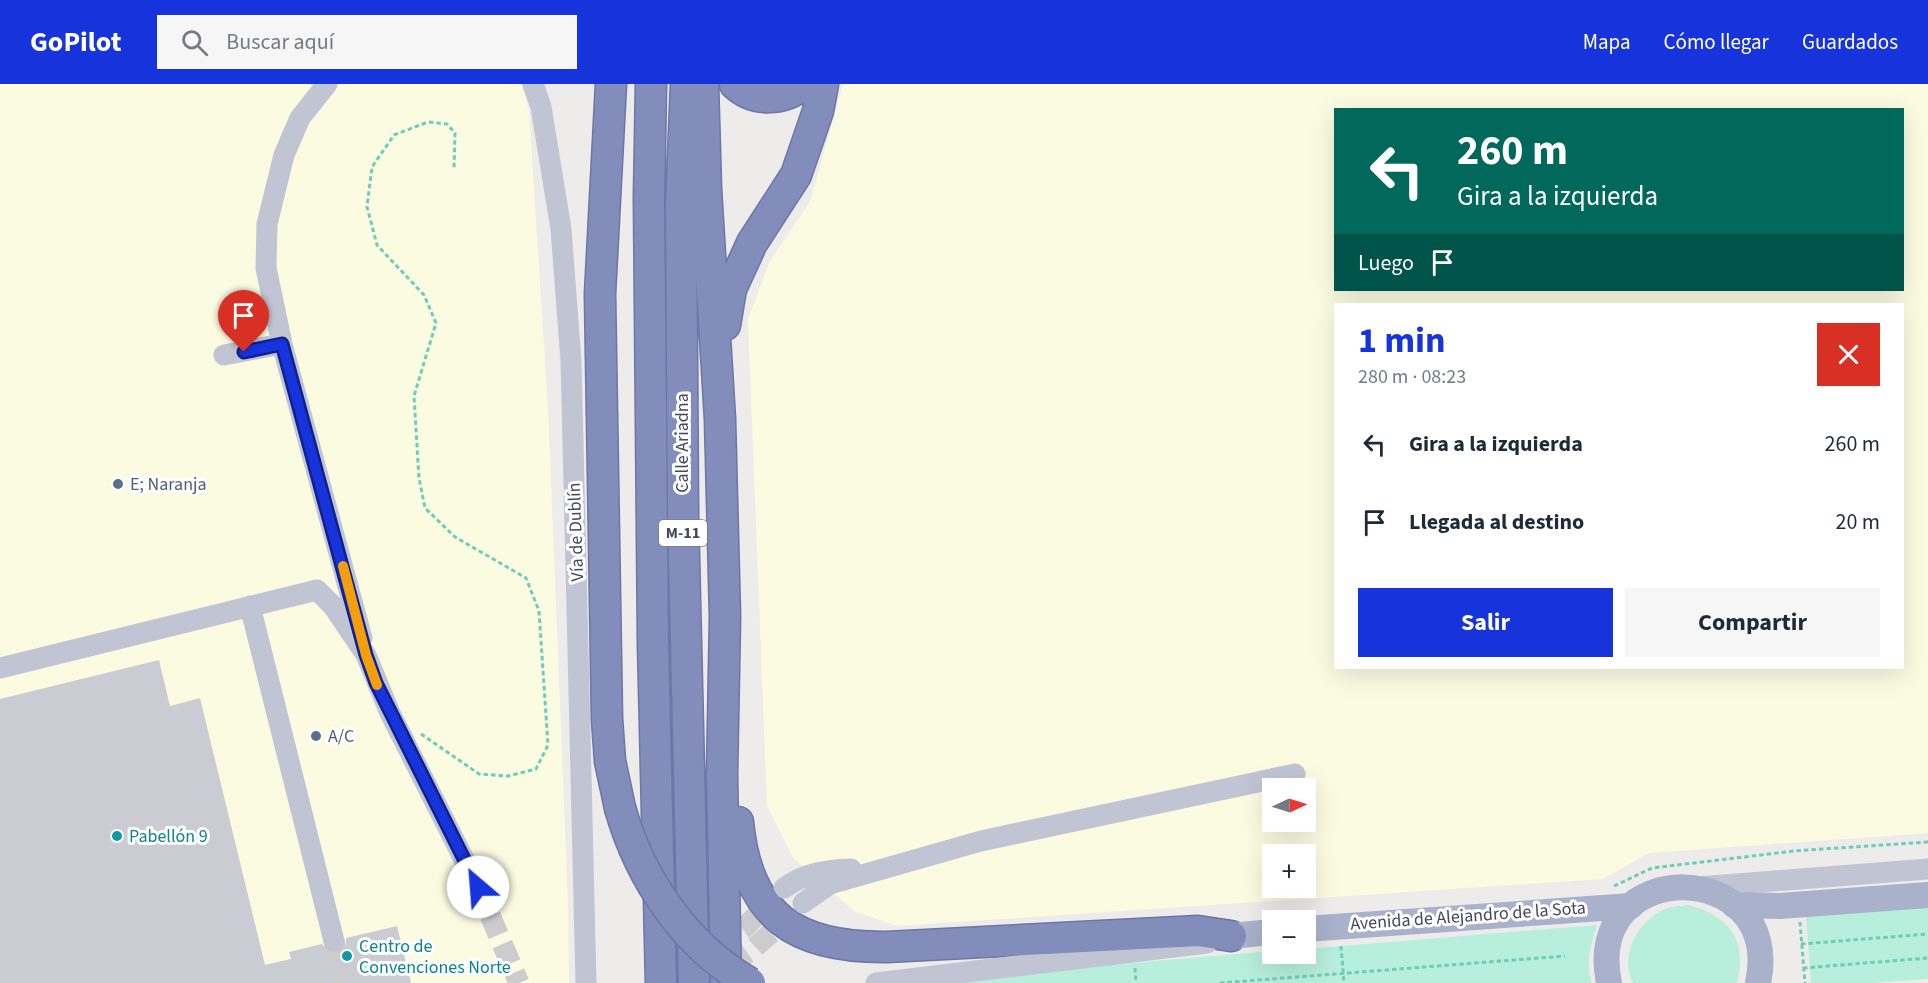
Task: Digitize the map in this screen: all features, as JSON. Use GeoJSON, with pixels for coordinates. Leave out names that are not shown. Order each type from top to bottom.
{"type":"FeatureCollection","features":[{"type":"Feature","properties":{"kind":"highway"},"geometry":{"type":"LineString","coordinates":[[611,84],[600,294],[607,719],[610,761],[628,837],[640,863],[672,913],[716,959],[750,983]]}},
{"type":"Feature","properties":{"kind":"highway","name":"Calle Ariadna"},"geometry":{"type":"LineString","coordinates":[[651,84],[649,197],[653,633],[661,983]]}},
{"type":"Feature","properties":{"kind":"highway","name":"Calle Ariadna"},"geometry":{"type":"LineString","coordinates":[[686,84],[681,206],[683,515],[694,983]]}},
{"type":"Feature","properties":{"kind":"highway"},"geometry":{"type":"LineString","coordinates":[[703,84],[706,189],[719,390],[725,617],[722,775],[726,983]]}},
{"type":"Feature","properties":{"kind":"highway"},"geometry":{"type":"LineString","coordinates":[[735,84],[746,93],[766,97],[793,93],[804,84]]}},
{"type":"Feature","properties":{"kind":"highway"},"geometry":{"type":"LineString","coordinates":[[719,390],[724,329],[731,289],[752,243],[795,174],[818,111],[823,84]]}},
{"type":"Feature","properties":{"kind":"highway"},"geometry":{"type":"LineString","coordinates":[[725,617],[733,696],[736,794],[744,859],[759,897],[773,914],[791,928],[835,944],[857,947],[1187,931],[1231,936]]}},
{"type":"Feature","properties":{"kind":"main road"},"geometry":{"type":"LineString","coordinates":[[1609,983],[1606,957],[1614,929],[1632,906],[1643,897],[1662,889],[1683,886],[1697,887],[1717,893],[1734,905],[1746,918],[1755,934],[1760,952],[1761,971],[1758,983]]}},
{"type":"Feature","properties":{"kind":"main road"},"geometry":{"type":"LineString","coordinates":[[1734,905],[1780,906],[1928,895]]}},
{"type":"Feature","properties":{"kind":"main road","name":"Avenida de Alejandro de la Sota"},"geometry":{"type":"LineString","coordinates":[[1316,928],[1632,906]]}},
{"type":"Feature","properties":{"kind":"main road"},"geometry":{"type":"LineString","coordinates":[[1231,936],[1262,933]]}},
{"type":"Feature","properties":{"kind":"street"},"geometry":{"type":"LineString","coordinates":[[327,84],[300,118],[284,155],[267,224],[266,268],[282,344],[366,655],[390,713],[478,887]]}},
{"type":"Feature","properties":{"kind":"street","name":"Vía de Dublín"},"geometry":{"type":"LineString","coordinates":[[533,84],[541,107],[561,229],[571,361],[586,983]]}},
{"type":"Feature","properties":{"kind":"street"},"geometry":{"type":"LineString","coordinates":[[224,356],[282,344]]}},
{"type":"Feature","properties":{"kind":"street"},"geometry":{"type":"LineString","coordinates":[[0,668],[316,590],[341,560]]}},
{"type":"Feature","properties":{"kind":"street"},"geometry":{"type":"LineString","coordinates":[[316,590],[333,606],[366,655]]}},
{"type":"Feature","properties":{"kind":"street"},"geometry":{"type":"LineString","coordinates":[[250,606],[334,941]]}},
{"type":"Feature","properties":{"kind":"street"},"geometry":{"type":"LineString","coordinates":[[803,903],[830,884],[981,841],[1295,774]]}},
{"type":"Feature","properties":{"kind":"street"},"geometry":{"type":"LineString","coordinates":[[784,888],[795,880],[815,872],[893,866]]}},
{"type":"Feature","properties":{"kind":"street"},"geometry":{"type":"LineString","coordinates":[[1697,887],[1928,869]]}},
{"type":"Feature","properties":{"kind":"street"},"geometry":{"type":"LineString","coordinates":[[574,983],[574,920],[584,891]]}},
{"type":"Feature","properties":{"kind":"street"},"geometry":{"type":"LineString","coordinates":[[876,983],[1199,945],[1231,936]]}},
{"type":"Feature","properties":{"kind":"path"},"geometry":{"type":"LineString","coordinates":[[417,731],[479,774],[508,777],[536,770],[548,745],[539,611],[526,578],[455,537],[424,508],[419,478],[414,396],[436,323],[424,296],[377,245],[367,207],[372,167],[394,135],[428,122],[447,124],[455,134],[454,169]]}},
{"type":"Feature","properties":{"kind":"path"},"geometry":{"type":"LineString","coordinates":[[1611,888],[1652,868],[1794,851],[1928,842]]}},
{"type":"Feature","properties":{"kind":"path"},"geometry":{"type":"LineString","coordinates":[[1799,916],[1804,983]]}},
{"type":"Feature","properties":{"kind":"path"},"geometry":{"type":"LineString","coordinates":[[1801,944],[1928,934]]}},
{"type":"Feature","properties":{"kind":"path"},"geometry":{"type":"LineString","coordinates":[[1341,944],[1344,983]]}},
{"type":"Feature","properties":{"kind":"path"},"geometry":{"type":"LineString","coordinates":[[1220,983],[1565,956]]}},
{"type":"Feature","properties":{"kind":"path"},"geometry":{"type":"LineString","coordinates":[[1803,968],[1928,958]]}},
{"type":"Feature","properties":{"kind":"path"},"geometry":{"type":"LineString","coordinates":[[1134,963],[1136,983]]}},
{"type":"Feature","properties":{"kind":"shaded area"},"geometry":{"type":"Polygon","coordinates":[[[0,84],[521,84],[529,110],[548,409],[568,902],[569,983],[0,983],[0,84]]]}},
{"type":"Feature","properties":{"kind":"shaded area"},"geometry":{"type":"Polygon","coordinates":[[[843,84],[1928,84],[1928,833],[1649,853],[1603,879],[896,926],[854,911],[793,858],[767,806],[748,319],[770,261],[810,202],[843,84]]]}},
{"type":"Feature","properties":{"kind":"green space"},"geometry":{"type":"Polygon","coordinates":[[[1688,905],[1714,916],[1732,932],[1740,954],[1737,983],[1633,983],[1628,961],[1639,930],[1655,914],[1665,909],[1688,905]]]}},
{"type":"Feature","properties":{"kind":"green space"},"geometry":{"type":"Polygon","coordinates":[[[1928,905],[1928,979],[1873,983],[1811,983],[1806,914],[1928,905]]]}},
{"type":"Feature","properties":{"kind":"green space"},"geometry":{"type":"Polygon","coordinates":[[[1597,925],[1589,961],[1592,983],[963,983],[1109,965],[1262,952],[1262,964],[1316,964],[1316,948],[1597,925]]]}},
{"type":"Feature","properties":{"kind":"building","name":"Pabellón 9"},"geometry":{"type":"Polygon","coordinates":[[[159,660],[170,706],[200,698],[265,965],[291,959],[289,952],[322,944],[330,953],[338,953],[346,945],[346,938],[397,926],[411,983],[0,983],[0,699],[159,660]]]}},
{"type":"Feature","properties":{"kind":"tunnel"},"geometry":{"type":"LineString","coordinates":[[478,887],[519,983]]}},
{"type":"Feature","properties":{"kind":"tunnel"},"geometry":{"type":"LineString","coordinates":[[667,983],[743,929],[775,897]]}},
{"type":"Feature","properties":{"kind":"tunnel"},"geometry":{"type":"LineString","coordinates":[[705,983],[752,950],[794,912]]}},
{"type":"Feature","properties":{"kind":"tunnel"},"geometry":{"type":"LineString","coordinates":[[334,941],[344,983]]}},
{"type":"Feature","properties":{"kind":"slow traffic"},"geometry":{"type":"LineString","coordinates":[[343,566],[366,655],[377,685]]}},
{"type":"Feature","properties":{"kind":"place","name":"E; Naranja"},"geometry":{"type":"Point","coordinates":[118,484]}},
{"type":"Feature","properties":{"kind":"place","name":"A/C"},"geometry":{"type":"Point","coordinates":[316,736]}},
{"type":"Feature","properties":{"kind":"place","name":"Pabellón 9"},"geometry":{"type":"Point","coordinates":[117,836]}},
{"type":"Feature","properties":{"kind":"place","name":"Centro de Convenciones Norte"},"geometry":{"type":"Point","coordinates":[347,956]}},
{"type":"Feature","properties":{"kind":"route"},"geometry":{"type":"LineString","coordinates":[[244,352],[282,344],[366,655],[376,683],[478,887]]}}]}
